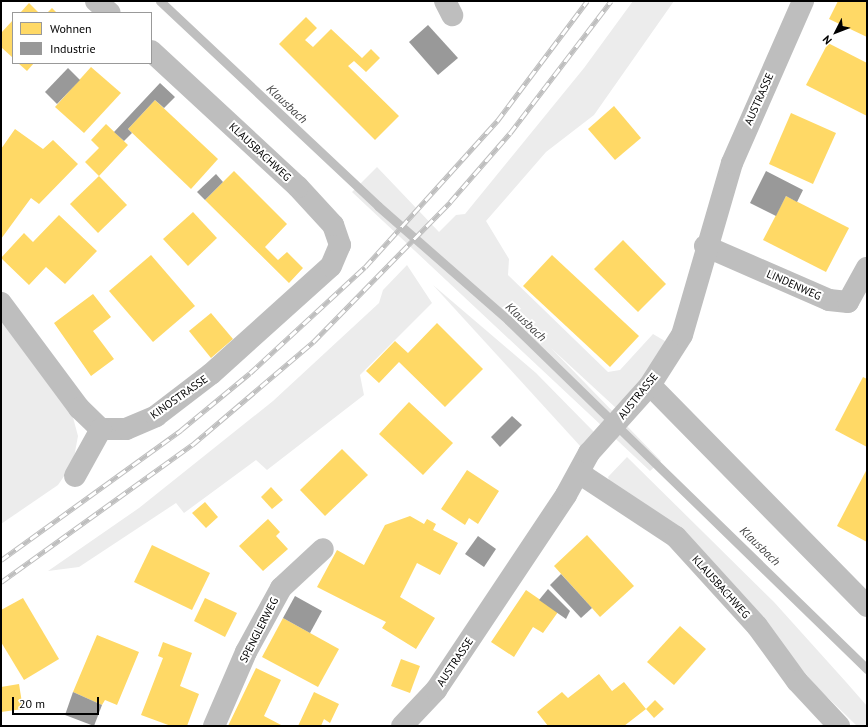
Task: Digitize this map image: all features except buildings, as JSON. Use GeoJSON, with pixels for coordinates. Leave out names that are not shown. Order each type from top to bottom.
{"type":"FeatureCollection","features":[{"type":"Feature","properties":{"kind":"street"},"geometry":{"type":"LineString","coordinates":[[96,1],[109,12]]}},
{"type":"Feature","properties":{"kind":"street","name":"AUSTRASSE"},"geometry":{"type":"LineString","coordinates":[[402,726],[436,690],[579,473],[590,453],[646,390],[682,335],[705,246],[732,163],[803,1]]}},
{"type":"Feature","properties":{"kind":"street","name":"KLAUSBACHWEG"},"geometry":{"type":"LineString","coordinates":[[152,52],[298,187],[333,225],[340,245],[331,266]]}},
{"type":"Feature","properties":{"kind":"street","name":"LINDENWEG"},"geometry":{"type":"LineString","coordinates":[[705,246],[829,300],[848,302],[867,268]]}},
{"type":"Feature","properties":{"kind":"street","name":"KINOSTRASSE"},"geometry":{"type":"LineString","coordinates":[[101,429],[126,428],[156,416],[211,374],[331,266]]}},
{"type":"Feature","properties":{"kind":"street"},"geometry":{"type":"LineString","coordinates":[[1,304],[79,408],[101,429],[75,476]]}},
{"type":"Feature","properties":{"kind":"street"},"geometry":{"type":"LineString","coordinates":[[646,390],[867,606]]}},
{"type":"Feature","properties":{"kind":"street","name":"KLAUSBACHWEG"},"geometry":{"type":"LineString","coordinates":[[579,473],[676,537],[757,626],[797,681],[839,726]]}},
{"type":"Feature","properties":{"kind":"street","name":"SPENGLERWEG"},"geometry":{"type":"LineString","coordinates":[[214,726],[246,652],[281,588],[323,549]]}},
{"type":"Feature","properties":{"kind":"shaded area"},"geometry":{"type":"Polygon","coordinates":[[[633,1],[674,1],[594,115],[546,152],[486,221],[509,259],[508,275],[608,372],[620,370],[653,334],[670,344],[616,408],[551,348],[661,461],[650,471],[352,192],[377,167],[439,232],[456,215],[465,214],[584,68],[633,1]]]}},
{"type":"Feature","properties":{"kind":"shaded area"},"geometry":{"type":"Polygon","coordinates":[[[407,265],[432,303],[360,375],[364,395],[267,470],[256,460],[184,513],[176,503],[79,567],[48,571],[139,508],[273,401],[379,303],[383,290],[407,265]]]}},
{"type":"Feature","properties":{"kind":"shaded area"},"geometry":{"type":"Polygon","coordinates":[[[433,285],[536,373],[594,432],[581,447],[433,285]]]}},
{"type":"Feature","properties":{"kind":"shaded area"},"geometry":{"type":"Polygon","coordinates":[[[1,317],[71,410],[78,436],[73,463],[58,485],[1,524],[1,317]]]}},
{"type":"Feature","properties":{"kind":"shaded area"},"geometry":{"type":"Polygon","coordinates":[[[627,457],[774,602],[846,682],[867,706],[867,726],[857,726],[817,687],[685,533],[611,487],[608,477],[627,457]]]}},
{"type":"Feature","properties":{"kind":"waterway","name":"Klausbach"},"geometry":{"type":"LineString","coordinates":[[160,1],[378,206],[508,320],[867,669]]}},
{"type":"Feature","properties":{"kind":"railway"},"geometry":{"type":"LineString","coordinates":[[1,560],[181,430],[250,373],[365,267],[497,121],[587,1]]}},
{"type":"Feature","properties":{"kind":"railway"},"geometry":{"type":"LineString","coordinates":[[1,582],[192,445],[313,342],[450,202],[510,133],[611,1]]}}]}
